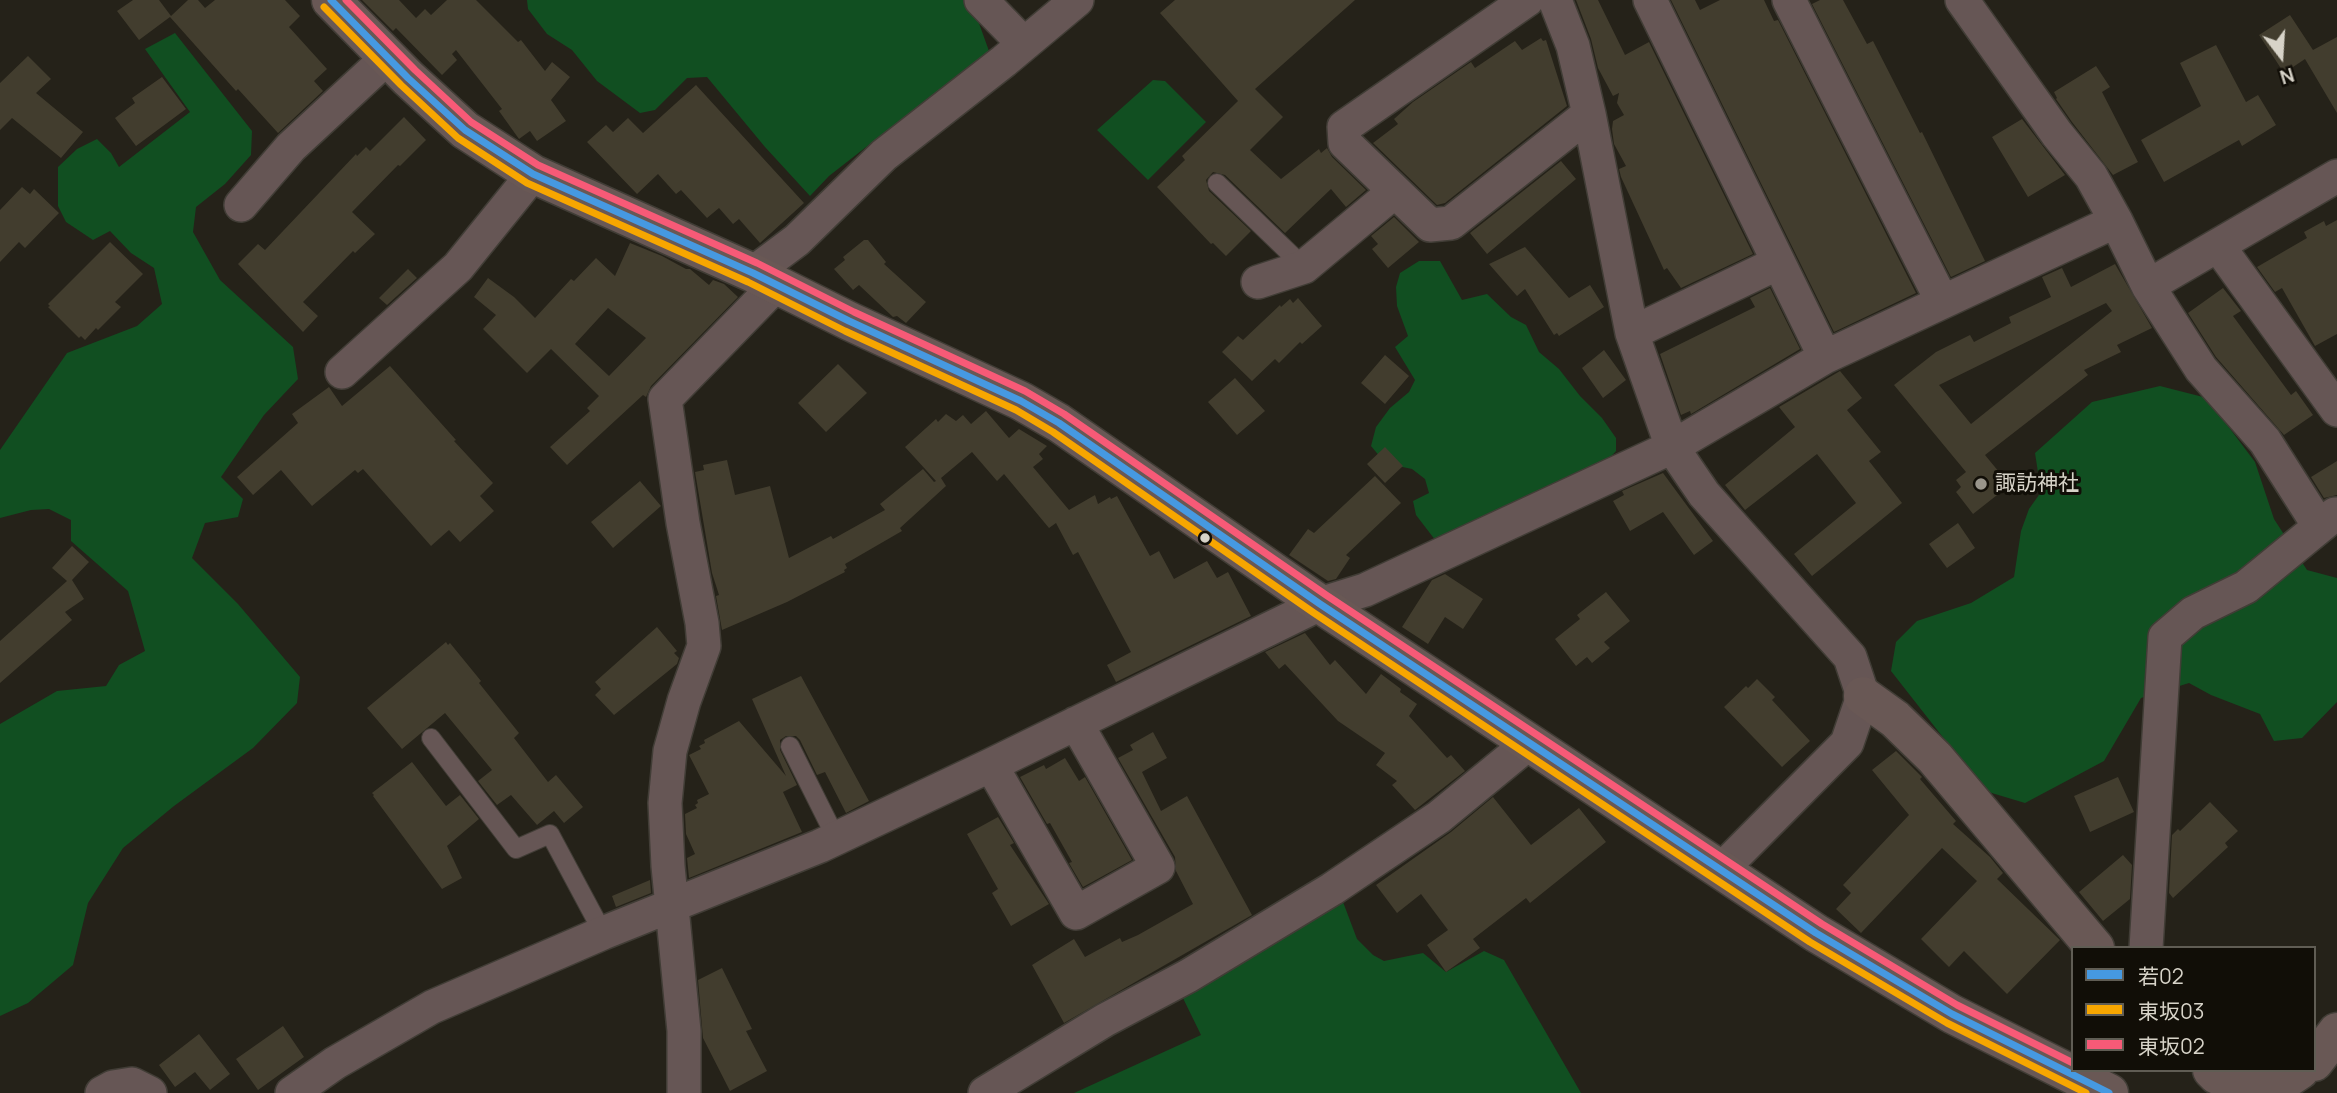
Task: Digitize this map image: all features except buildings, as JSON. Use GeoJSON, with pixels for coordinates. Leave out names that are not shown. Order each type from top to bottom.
{"type":"FeatureCollection","features":[{"type":"Feature","properties":{"kind":"main road"},"geometry":{"type":"LineString","coordinates":[[331,0],[466,131],[533,174],[765,278],[1040,412],[1320,604],[1816,933],[1952,1014],[2109,1093]]}},
{"type":"Feature","properties":{"kind":"main road"},"geometry":{"type":"LineString","coordinates":[[1863,696],[1895,719],[1935,758],[2093,946]]}},
{"type":"Feature","properties":{"kind":"main road"},"geometry":{"type":"LineString","coordinates":[[2316,1059],[2337,1032]]}},
{"type":"Feature","properties":{"kind":"main road"},"geometry":{"type":"LineString","coordinates":[[2214,1072],[2243,1083],[2266,1082],[2297,1072]]}},
{"type":"Feature","properties":{"kind":"street"},"geometry":{"type":"LineString","coordinates":[[981,0],[1024,44]]}},
{"type":"Feature","properties":{"kind":"street"},"geometry":{"type":"LineString","coordinates":[[684,1093],[684,1031],[665,803],[670,751],[704,646],[665,399],[797,240],[884,155],[1077,0]]}},
{"type":"Feature","properties":{"kind":"street"},"geometry":{"type":"LineString","coordinates":[[1527,0],[1343,127],[1345,143],[1430,225],[1451,223],[1589,114]]}},
{"type":"Feature","properties":{"kind":"street"},"geometry":{"type":"LineString","coordinates":[[1555,0],[1573,46],[1589,114],[1632,333],[1672,447],[1704,494],[1850,657],[1863,696],[1847,743],[1720,871]]}},
{"type":"Feature","properties":{"kind":"street"},"geometry":{"type":"LineString","coordinates":[[1650,0],[1825,357]]}},
{"type":"Feature","properties":{"kind":"street"},"geometry":{"type":"LineString","coordinates":[[1789,0],[1942,301]]}},
{"type":"Feature","properties":{"kind":"street"},"geometry":{"type":"LineString","coordinates":[[1962,0],[2057,134],[2091,176],[2148,286],[2201,369],[2328,519],[2246,587],[2193,613],[2165,637],[2146,946]]}},
{"type":"Feature","properties":{"kind":"street"},"geometry":{"type":"LineString","coordinates":[[241,205],[291,147],[388,57]]}},
{"type":"Feature","properties":{"kind":"street"},"geometry":{"type":"LineString","coordinates":[[342,372],[458,267],[533,174]]}},
{"type":"Feature","properties":{"kind":"street"},"geometry":{"type":"LineString","coordinates":[[2148,286],[2337,176]]}},
{"type":"Feature","properties":{"kind":"street"},"geometry":{"type":"LineString","coordinates":[[1258,282],[1304,267],[1394,192]]}},
{"type":"Feature","properties":{"kind":"street"},"geometry":{"type":"LineString","coordinates":[[292,1093],[335,1063],[432,1007],[603,933],[836,838],[1320,604],[1364,590],[1672,447],[1825,357],[2116,221]]}},
{"type":"Feature","properties":{"kind":"street"},"geometry":{"type":"LineString","coordinates":[[2219,247],[2337,410]]}},
{"type":"Feature","properties":{"kind":"street"},"geometry":{"type":"LineString","coordinates":[[1632,333],[1778,263]]}},
{"type":"Feature","properties":{"kind":"street"},"geometry":{"type":"LineString","coordinates":[[991,765],[1076,913],[1158,867],[1076,723]]}},
{"type":"Feature","properties":{"kind":"street"},"geometry":{"type":"LineString","coordinates":[[985,1093],[1105,1020],[1188,976],[1332,889],[1439,817],[1529,743]]}},
{"type":"Feature","properties":{"kind":"street"},"geometry":{"type":"LineString","coordinates":[[102,1093],[113,1087],[132,1084],[150,1093]]}},
{"type":"Feature","properties":{"kind":"lane"},"geometry":{"type":"LineString","coordinates":[[1217,183],[1304,267]]}},
{"type":"Feature","properties":{"kind":"lane"},"geometry":{"type":"LineString","coordinates":[[430,737],[516,849],[550,834],[603,933]]}},
{"type":"Feature","properties":{"kind":"lane"},"geometry":{"type":"LineString","coordinates":[[790,746],[836,838]]}},
{"type":"Feature","properties":{"kind":"green space"},"geometry":{"type":"Polygon","coordinates":[[[527,0],[964,0],[976,15],[989,51],[941,94],[829,176],[810,196],[707,77],[687,78],[655,110],[640,113],[597,81],[572,50],[547,34],[528,9],[527,0]]]}},
{"type":"Feature","properties":{"kind":"green space"},"geometry":{"type":"Polygon","coordinates":[[[175,33],[252,131],[251,155],[225,184],[196,207],[193,232],[220,280],[293,347],[298,379],[264,415],[221,477],[243,499],[238,517],[205,523],[192,558],[238,604],[300,677],[297,703],[253,748],[174,806],[123,848],[88,903],[73,965],[28,1003],[0,1016],[0,724],[57,691],[106,686],[119,665],[145,651],[128,591],[71,541],[71,520],[49,509],[31,510],[0,518],[0,450],[67,353],[137,326],[162,304],[154,268],[131,253],[110,231],[93,240],[66,222],[58,206],[58,167],[77,149],[97,139],[111,153],[119,167],[190,112],[145,49],[175,33]]]}},
{"type":"Feature","properties":{"kind":"green space"},"geometry":{"type":"Polygon","coordinates":[[[1153,80],[1165,81],[1206,122],[1148,180],[1097,130],[1153,80]]]}},
{"type":"Feature","properties":{"kind":"green space"},"geometry":{"type":"Polygon","coordinates":[[[1419,261],[1440,261],[1462,300],[1487,294],[1511,317],[1526,325],[1539,352],[1559,369],[1616,438],[1616,451],[1597,472],[1439,545],[1416,515],[1413,501],[1429,493],[1425,479],[1412,469],[1393,465],[1381,458],[1371,446],[1376,427],[1390,408],[1409,392],[1415,380],[1395,347],[1408,336],[1397,306],[1396,287],[1400,273],[1419,261]]]}},
{"type":"Feature","properties":{"kind":"green space"},"geometry":{"type":"Polygon","coordinates":[[[2160,386],[2207,398],[2255,462],[2274,519],[2307,570],[2337,578],[2337,702],[2302,738],[2274,741],[2260,714],[2211,695],[2189,683],[2141,698],[2104,761],[2025,803],[1985,791],[1891,671],[1896,642],[1917,621],[1971,603],[2014,577],[2021,531],[2029,509],[2041,492],[2035,453],[2092,402],[2160,386]]]}},
{"type":"Feature","properties":{"kind":"green space"},"geometry":{"type":"Polygon","coordinates":[[[1340,894],[1357,939],[1373,955],[1384,961],[1423,953],[1446,972],[1484,951],[1504,960],[1581,1093],[1074,1093],[1201,1035],[1180,992],[1340,894]]]}},
{"type":"Feature","properties":{"kind":"transit line","name":"若02"},"geometry":{"type":"LineString","coordinates":[[331,0],[408,78],[465,130],[533,174],[753,273],[1021,401],[1059,423],[1320,604],[1816,933],[1952,1014],[2109,1093]]}},
{"type":"Feature","properties":{"kind":"transit line","name":"東坂02"},"geometry":{"type":"LineString","coordinates":[[346,0],[471,122],[538,165],[757,263],[854,312],[1025,391],[1064,414],[1326,595],[1822,924],[1957,1005],[2071,1062]]}},
{"type":"Feature","properties":{"kind":"transit line","name":"東坂03"},"geometry":{"type":"LineString","coordinates":[[324,7],[458,138],[527,183],[748,282],[845,331],[1016,410],[1053,432],[1314,613],[1810,942],[1947,1023],[2086,1093]]}},
{"type":"Feature","properties":{"kind":"place","name":"諏訪神社"},"geometry":{"type":"Point","coordinates":[1981,484]}}]}
